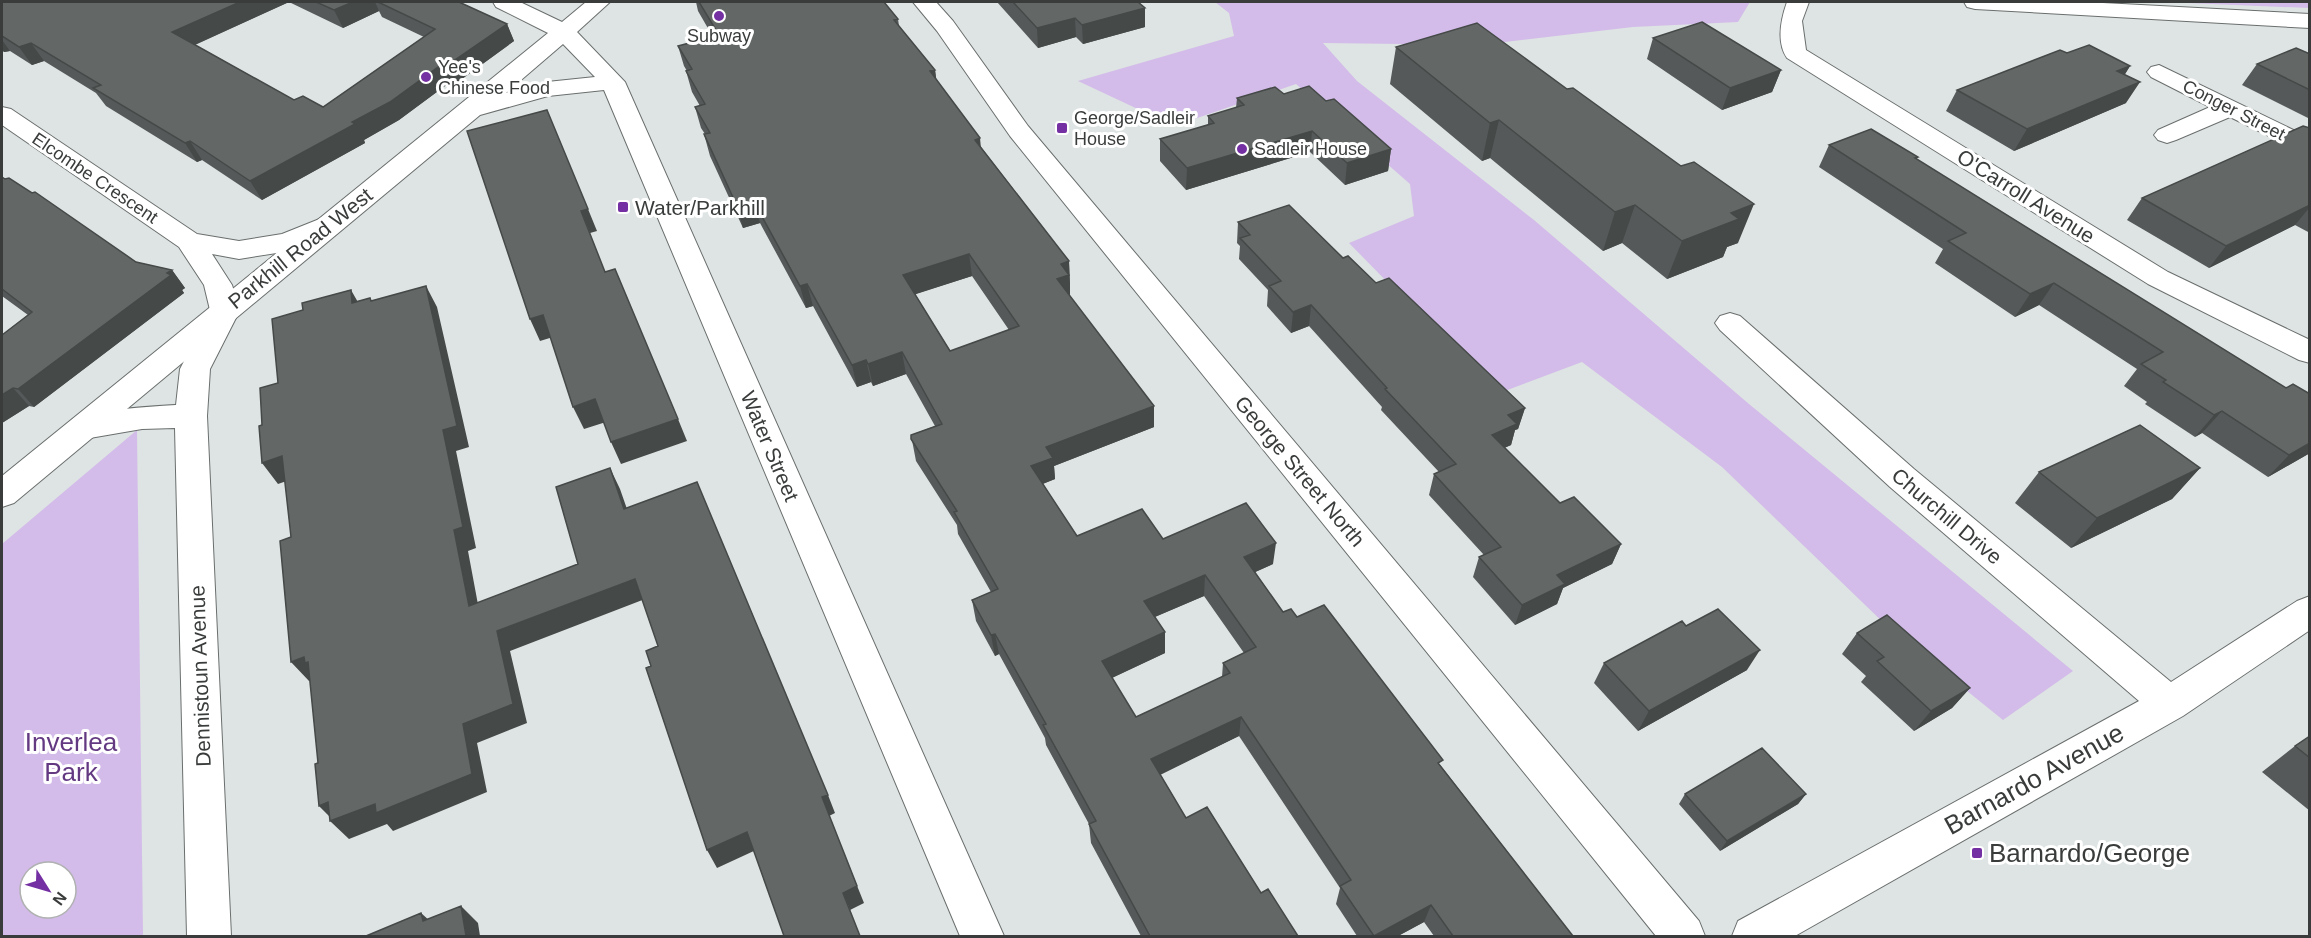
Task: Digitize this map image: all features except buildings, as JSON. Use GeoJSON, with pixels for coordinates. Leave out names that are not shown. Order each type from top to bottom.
{"type":"FeatureCollection","features":[{"type":"Feature","properties":{"kind":"main road","name":"Water Street"},"geometry":{"type":"LineString","coordinates":[[504,2],[564,32],[613,82],[982,936]]}},
{"type":"Feature","properties":{"kind":"main road","name":"Parkhill Road West"},"geometry":{"type":"LineString","coordinates":[[2,494],[225,309],[471,110],[599,2]]}},
{"type":"Feature","properties":{"kind":"main road","name":"George Street North"},"geometry":{"type":"LineString","coordinates":[[924,2],[945,26],[1019,131],[1683,936]]}},
{"type":"Feature","properties":{"kind":"main road","name":"O'Carroll Avenue"},"geometry":{"type":"LineString","coordinates":[[1798,2],[1791,21],[1795,53],[2158,278],[2310,353]]}},
{"type":"Feature","properties":{"kind":"main road"},"geometry":{"type":"LineString","coordinates":[[1975,2],[2310,21]]}},
{"type":"Feature","properties":{"kind":"main road","name":"Conger Street"},"geometry":{"type":"LineString","coordinates":[[2159,72],[2310,148]]}},
{"type":"Feature","properties":{"kind":"main road"},"geometry":{"type":"LineString","coordinates":[[471,110],[547,89],[613,82]]}},
{"type":"Feature","properties":{"kind":"main road"},"geometry":{"type":"LineString","coordinates":[[2168,135],[2230,108]]}},
{"type":"Feature","properties":{"kind":"main road","name":"Elcombe Crescent"},"geometry":{"type":"LineString","coordinates":[[2,114],[189,241],[218,285],[225,309]]}},
{"type":"Feature","properties":{"kind":"main road","name":"Elcombe Crescent"},"geometry":{"type":"LineString","coordinates":[[189,241],[239,250],[289,242],[333,221]]}},
{"type":"Feature","properties":{"kind":"main road","name":"Dennistoun Avenue"},"geometry":{"type":"LineString","coordinates":[[209,936],[191,416],[195,369],[225,309]]}},
{"type":"Feature","properties":{"kind":"main road","name":"Churchill Drive"},"geometry":{"type":"LineString","coordinates":[[1730,322],[1902,478],[2169,704]]}},
{"type":"Feature","properties":{"kind":"main road"},"geometry":{"type":"LineString","coordinates":[[84,427],[142,418],[191,416]]}},
{"type":"Feature","properties":{"kind":"main road","name":"Barnardo Avenue"},"geometry":{"type":"LineString","coordinates":[[1754,936],[2169,704],[2310,611]]}},
{"type":"Feature","properties":{"kind":"green space"},"geometry":{"type":"Polygon","coordinates":[[[1215,2],[1750,2],[1738,22],[1633,27],[1480,45],[1323,43],[1357,81],[1534,220],[1749,404],[2073,671],[2003,720],[1889,628],[1722,467],[1582,362],[1497,394],[1349,243],[1414,216],[1410,184],[1296,84],[1174,126],[1078,81],[1234,36],[1229,13],[1215,2]]]}},
{"type":"Feature","properties":{"kind":"green space"},"geometry":{"type":"Polygon","coordinates":[[[2309,2],[2309,8],[2188,3],[2309,2]]]}},
{"type":"Feature","properties":{"kind":"green space","name":"Inverlea Park"},"geometry":{"type":"Polygon","coordinates":[[[137,430],[143,936],[2,936],[2,544],[137,430]]]}},
{"type":"Feature","properties":{"kind":"place","name":"Subway"},"geometry":{"type":"Point","coordinates":[719,16]}},
{"type":"Feature","properties":{"kind":"place","name":"Yee's Chinese Food"},"geometry":{"type":"Point","coordinates":[426,77]}},
{"type":"Feature","properties":{"kind":"place","name":"George/Sadleir House"},"geometry":{"type":"Point","coordinates":[1062,128]}},
{"type":"Feature","properties":{"kind":"place","name":"Sadleir House"},"geometry":{"type":"Point","coordinates":[1242,149]}},
{"type":"Feature","properties":{"kind":"place","name":"Water/Parkhill"},"geometry":{"type":"Point","coordinates":[623,207]}},
{"type":"Feature","properties":{"kind":"place","name":"Barnardo/George"},"geometry":{"type":"Point","coordinates":[1977,853]}}]}
